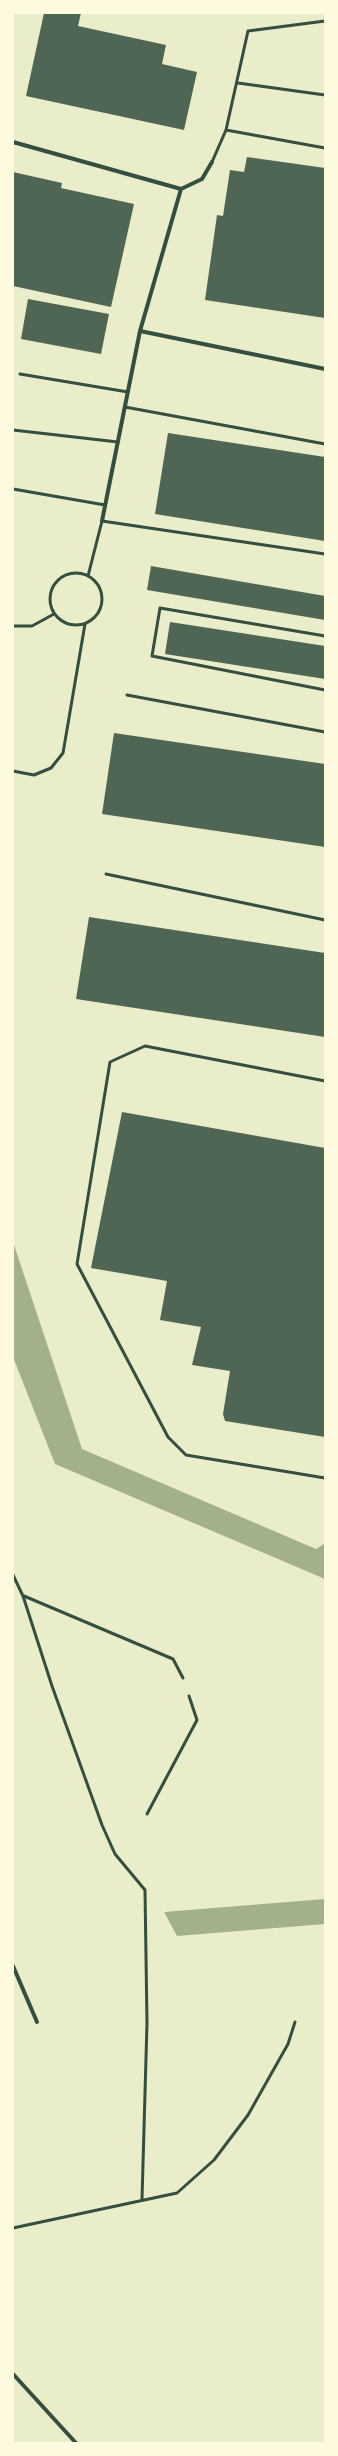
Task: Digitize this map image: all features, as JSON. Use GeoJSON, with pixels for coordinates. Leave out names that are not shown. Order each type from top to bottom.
{"type":"FeatureCollection","features":[{"type":"Feature","properties":{"kind":"street"},"geometry":{"type":"LineString","coordinates":[[13,142],[181,189],[202,179],[212,162]]}},
{"type":"Feature","properties":{"kind":"street"},"geometry":{"type":"LineString","coordinates":[[102,521],[140,331],[181,189]]}},
{"type":"Feature","properties":{"kind":"street"},"geometry":{"type":"LineString","coordinates":[[140,331],[325,369]]}},
{"type":"Feature","properties":{"kind":"street"},"geometry":{"type":"LineString","coordinates":[[13,1966],[37,2022]]}},
{"type":"Feature","properties":{"kind":"street"},"geometry":{"type":"LineString","coordinates":[[13,2374],[76,2443]]}},
{"type":"Feature","properties":{"kind":"lane"},"geometry":{"type":"LineString","coordinates":[[212,162],[226,130],[238,82],[248,31],[325,21]]}},
{"type":"Feature","properties":{"kind":"lane"},"geometry":{"type":"LineString","coordinates":[[238,82],[325,95]]}},
{"type":"Feature","properties":{"kind":"lane"},"geometry":{"type":"LineString","coordinates":[[226,130],[325,148]]}},
{"type":"Feature","properties":{"kind":"lane"},"geometry":{"type":"LineString","coordinates":[[20,374],[128,392]]}},
{"type":"Feature","properties":{"kind":"lane"},"geometry":{"type":"LineString","coordinates":[[125,407],[325,444]]}},
{"type":"Feature","properties":{"kind":"lane"},"geometry":{"type":"LineString","coordinates":[[13,430],[118,442]]}},
{"type":"Feature","properties":{"kind":"lane"},"geometry":{"type":"LineString","coordinates":[[13,489],[105,505]]}},
{"type":"Feature","properties":{"kind":"lane"},"geometry":{"type":"LineString","coordinates":[[88,576],[102,521],[325,554]]}},
{"type":"Feature","properties":{"kind":"lane"},"geometry":{"type":"LineString","coordinates":[[71,574],[88,576],[100,588],[102,605],[92,620],[85,624],[68,624],[54,614],[50,598],[56,582],[71,574]]}},
{"type":"Feature","properties":{"kind":"lane"},"geometry":{"type":"LineString","coordinates":[[325,636],[160,608],[152,656],[325,690]]}},
{"type":"Feature","properties":{"kind":"lane"},"geometry":{"type":"LineString","coordinates":[[13,626],[32,626],[46,621],[54,614]]}},
{"type":"Feature","properties":{"kind":"lane"},"geometry":{"type":"LineString","coordinates":[[13,771],[34,775],[51,768],[63,753],[85,624]]}},
{"type":"Feature","properties":{"kind":"lane"},"geometry":{"type":"LineString","coordinates":[[126,695],[325,732]]}},
{"type":"Feature","properties":{"kind":"lane"},"geometry":{"type":"LineString","coordinates":[[106,874],[325,920]]}},
{"type":"Feature","properties":{"kind":"lane"},"geometry":{"type":"LineString","coordinates":[[325,1081],[145,1046],[110,1062],[77,1264],[168,1437],[186,1455],[325,1478]]}},
{"type":"Feature","properties":{"kind":"lane"},"geometry":{"type":"LineString","coordinates":[[13,1575],[23,1596],[52,1686],[102,1825],[116,1854],[145,1890],[147,2023],[142,2199]]}},
{"type":"Feature","properties":{"kind":"lane"},"geometry":{"type":"LineString","coordinates":[[23,1596],[173,1659],[183,1678]]}},
{"type":"Feature","properties":{"kind":"lane"},"geometry":{"type":"LineString","coordinates":[[147,1814],[196,1720],[189,1696]]}},
{"type":"Feature","properties":{"kind":"lane"},"geometry":{"type":"LineString","coordinates":[[13,2228],[177,2192],[214,2160],[248,2115],[288,2044],[295,2022]]}},
{"type":"Feature","properties":{"kind":"shaded area"},"geometry":{"type":"Polygon","coordinates":[[[13,1242],[82,1449],[316,1549],[325,1543],[325,1579],[55,1464],[13,1357],[13,1242]]]}},
{"type":"Feature","properties":{"kind":"shaded area"},"geometry":{"type":"Polygon","coordinates":[[[325,1899],[325,1924],[177,1936],[164,1912],[325,1899]]]}},
{"type":"Feature","properties":{"kind":"building"},"geometry":{"type":"Polygon","coordinates":[[[44,13],[81,13],[78,26],[166,45],[162,64],[197,72],[184,130],[26,96],[44,13]]]}},
{"type":"Feature","properties":{"kind":"building"},"geometry":{"type":"Polygon","coordinates":[[[247,157],[325,168],[325,318],[205,300],[217,215],[223,216],[230,170],[244,172],[247,157]]]}},
{"type":"Feature","properties":{"kind":"building"},"geometry":{"type":"Polygon","coordinates":[[[13,172],[62,183],[61,188],[134,204],[111,307],[13,286],[13,172]]]}},
{"type":"Feature","properties":{"kind":"building"},"geometry":{"type":"Polygon","coordinates":[[[28,299],[109,314],[101,354],[21,339],[28,299]]]}},
{"type":"Feature","properties":{"kind":"building"},"geometry":{"type":"Polygon","coordinates":[[[168,433],[325,457],[325,541],[155,514],[168,433]]]}},
{"type":"Feature","properties":{"kind":"building"},"geometry":{"type":"Polygon","coordinates":[[[151,566],[325,596],[325,620],[147,590],[151,566]]]}},
{"type":"Feature","properties":{"kind":"building"},"geometry":{"type":"Polygon","coordinates":[[[170,622],[325,646],[325,679],[165,654],[170,622]]]}},
{"type":"Feature","properties":{"kind":"building"},"geometry":{"type":"Polygon","coordinates":[[[114,733],[325,764],[325,847],[102,814],[114,733]]]}},
{"type":"Feature","properties":{"kind":"building"},"geometry":{"type":"Polygon","coordinates":[[[89,917],[325,953],[325,1037],[76,999],[89,917]]]}},
{"type":"Feature","properties":{"kind":"building"},"geometry":{"type":"Polygon","coordinates":[[[122,1112],[325,1148],[325,1437],[225,1421],[223,1414],[230,1371],[192,1365],[201,1327],[160,1320],[167,1281],[91,1268],[122,1112]]]}}]}
